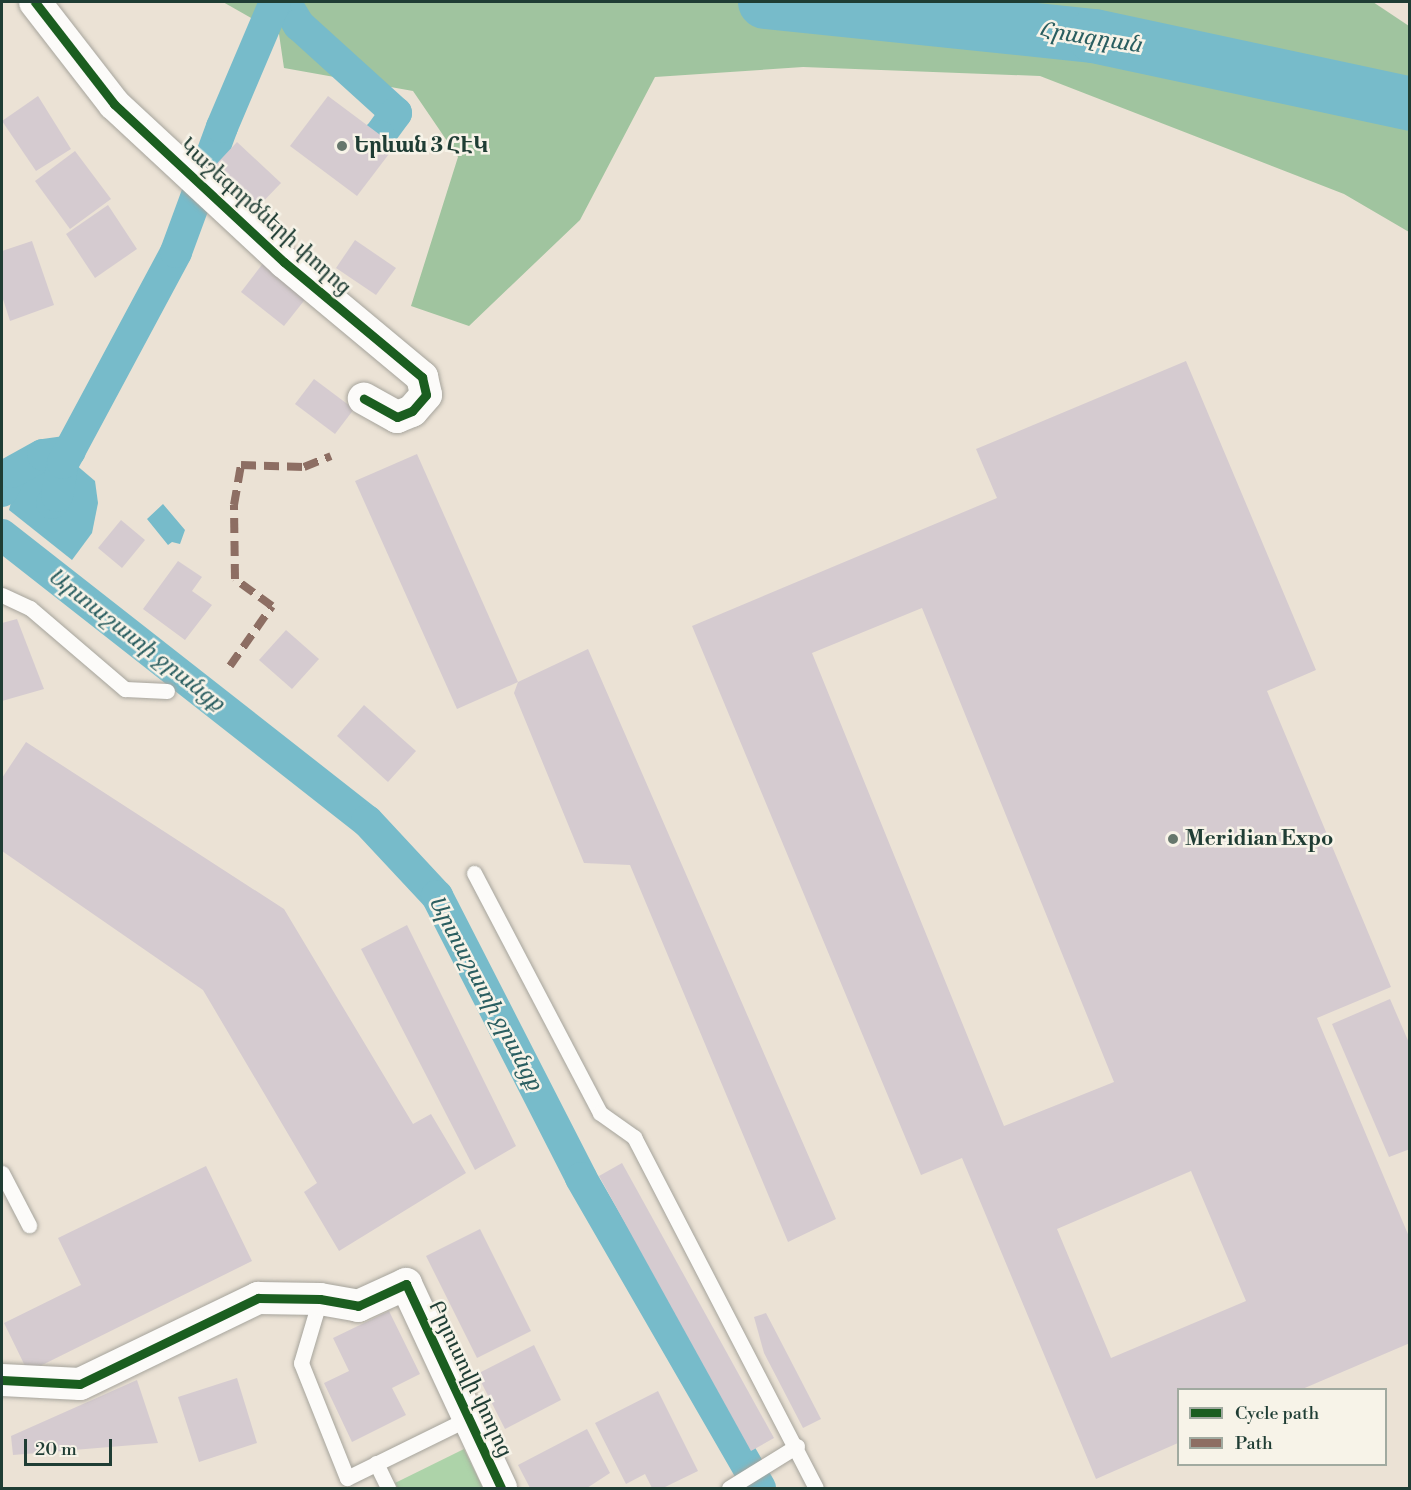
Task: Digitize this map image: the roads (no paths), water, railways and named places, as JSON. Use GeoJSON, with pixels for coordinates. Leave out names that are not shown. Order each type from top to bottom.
{"type":"FeatureCollection","features":[{"type":"Feature","properties":{"kind":"street","name":"Կաշեգործների փողոց"},"geometry":{"type":"LineString","coordinates":[[35,2],[114,104],[284,262],[422,376],[426,395],[412,411],[397,417],[364,399]]}},
{"type":"Feature","properties":{"kind":"street","name":"Բրյուսովի փողոց"},"geometry":{"type":"LineString","coordinates":[[320,1299],[358,1306],[406,1284],[501,1488]]}},
{"type":"Feature","properties":{"kind":"street"},"geometry":{"type":"LineString","coordinates":[[2,1380],[80,1384],[258,1298],[320,1299]]}},
{"type":"Feature","properties":{"kind":"lane"},"geometry":{"type":"LineString","coordinates":[[2,595],[30,608],[125,689],[167,691]]}},
{"type":"Feature","properties":{"kind":"lane"},"geometry":{"type":"LineString","coordinates":[[474,873],[600,1113],[634,1137],[797,1446],[816,1488]]}},
{"type":"Feature","properties":{"kind":"lane"},"geometry":{"type":"LineString","coordinates":[[2,1173],[29,1225]]}},
{"type":"Feature","properties":{"kind":"lane"},"geometry":{"type":"LineString","coordinates":[[320,1299],[301,1363],[347,1478],[468,1418]]}},
{"type":"Feature","properties":{"kind":"lane"},"geometry":{"type":"LineString","coordinates":[[729,1488],[779,1455],[797,1446]]}},
{"type":"Feature","properties":{"kind":"lane"},"geometry":{"type":"LineString","coordinates":[[376,1463],[388,1488]]}},
{"type":"Feature","properties":{"kind":"water"},"geometry":{"type":"Polygon","coordinates":[[[63,463],[75,464],[95,481],[98,503],[92,533],[72,560],[9,510],[14,491],[27,475],[63,463]]]}},
{"type":"Feature","properties":{"kind":"water"},"geometry":{"type":"Polygon","coordinates":[[[163,504],[185,530],[180,544],[172,542],[168,545],[147,519],[163,504]]]}},
{"type":"Feature","properties":{"kind":"waterway"},"geometry":{"type":"LineString","coordinates":[[52,503],[57,496],[63,463],[176,252],[222,127],[275,2]]}},
{"type":"Feature","properties":{"kind":"waterway"},"geometry":{"type":"LineString","coordinates":[[285,2],[299,25],[396,113],[379,136],[355,153]]}},
{"type":"Feature","properties":{"kind":"waterway","name":"Հրազդան"},"geometry":{"type":"LineString","coordinates":[[765,2],[1094,36],[1410,104]]}},
{"type":"Feature","properties":{"kind":"waterway"},"geometry":{"type":"LineString","coordinates":[[2,491],[12,472],[43,455],[70,451]]}},
{"type":"Feature","properties":{"kind":"waterway","name":"Արտաշատի ջրանցք"},"geometry":{"type":"LineString","coordinates":[[2,535],[367,821],[437,896],[581,1178],[760,1488]]}},
{"type":"Feature","properties":{"kind":"place","name":"Երևան 3 ՀԷԿ"},"geometry":{"type":"Point","coordinates":[342,146]}},
{"type":"Feature","properties":{"kind":"place","name":"Meridian Expo"},"geometry":{"type":"Point","coordinates":[1173,839]}}]}
